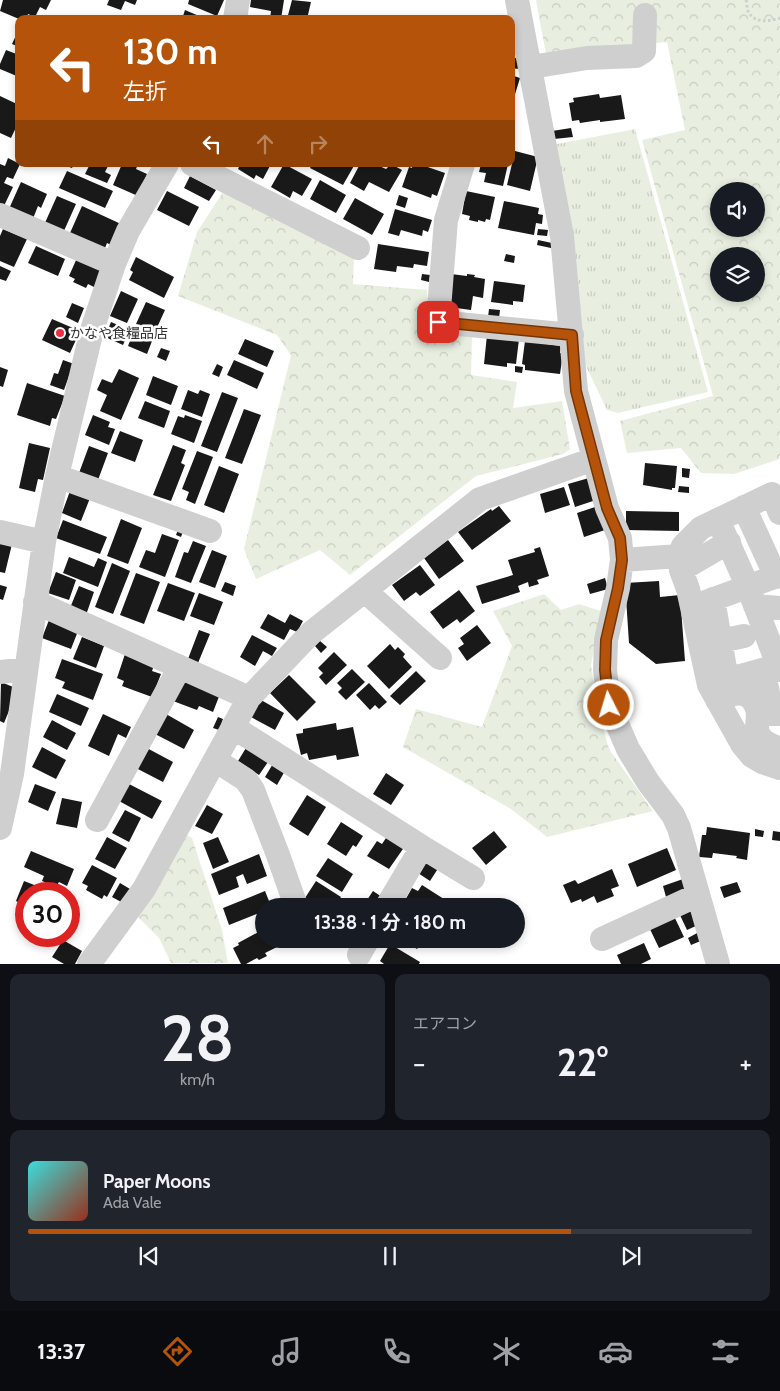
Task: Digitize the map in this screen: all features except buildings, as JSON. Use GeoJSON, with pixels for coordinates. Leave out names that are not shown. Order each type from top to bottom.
{"type":"FeatureCollection","features":[{"type":"Feature","properties":{"kind":"street"},"geometry":{"type":"LineString","coordinates":[[236,15],[238,0]]}},
{"type":"Feature","properties":{"kind":"street"},"geometry":{"type":"LineString","coordinates":[[516,12],[531,67],[562,236],[576,391],[607,508],[620,538],[622,560],[618,588],[606,640],[605,670],[609,705],[633,757],[648,782],[673,814],[679,828],[718,964]]}},
{"type":"Feature","properties":{"kind":"street"},"geometry":{"type":"LineString","coordinates":[[531,67],[587,58],[636,56],[644,51],[645,15]]}},
{"type":"Feature","properties":{"kind":"street"},"geometry":{"type":"LineString","coordinates":[[0,828],[12,774],[44,542],[57,476],[92,330],[114,264],[128,230],[165,167]]}},
{"type":"Feature","properties":{"kind":"street"},"geometry":{"type":"LineString","coordinates":[[198,167],[358,248]]}},
{"type":"Feature","properties":{"kind":"street"},"geometry":{"type":"LineString","coordinates":[[462,167],[446,220],[438,322],[572,335]]}},
{"type":"Feature","properties":{"kind":"street"},"geometry":{"type":"LineString","coordinates":[[0,215],[114,264]]}},
{"type":"Feature","properties":{"kind":"street"},"geometry":{"type":"LineString","coordinates":[[89,964],[144,890],[249,698],[311,633],[480,499],[594,459]]}},
{"type":"Feature","properties":{"kind":"street"},"geometry":{"type":"LineString","coordinates":[[57,476],[210,531]]}},
{"type":"Feature","properties":{"kind":"street"},"geometry":{"type":"LineString","coordinates":[[777,499],[744,507],[701,528],[683,546],[680,563],[688,589],[702,603],[720,641],[723,685],[732,694],[743,694],[752,700],[758,710],[757,730],[762,739],[771,746],[780,748]]}},
{"type":"Feature","properties":{"kind":"street"},"geometry":{"type":"LineString","coordinates":[[723,685],[779,667],[768,586],[771,543],[744,507]]}},
{"type":"Feature","properties":{"kind":"street"},"geometry":{"type":"LineString","coordinates":[[718,520],[732,550],[768,586],[780,608]]}},
{"type":"Feature","properties":{"kind":"street"},"geometry":{"type":"LineString","coordinates":[[0,532],[44,542]]}},
{"type":"Feature","properties":{"kind":"street"},"geometry":{"type":"LineString","coordinates":[[622,560],[680,563],[732,550],[771,543]]}},
{"type":"Feature","properties":{"kind":"street"},"geometry":{"type":"LineString","coordinates":[[702,603],[768,586]]}},
{"type":"Feature","properties":{"kind":"street"},"geometry":{"type":"LineString","coordinates":[[364,591],[440,658]]}},
{"type":"Feature","properties":{"kind":"street"},"geometry":{"type":"LineString","coordinates":[[36,602],[249,698]]}},
{"type":"Feature","properties":{"kind":"street"},"geometry":{"type":"LineString","coordinates":[[702,603],[723,685],[742,744],[752,756],[762,762],[780,768]]}},
{"type":"Feature","properties":{"kind":"street"},"geometry":{"type":"LineString","coordinates":[[720,641],[744,636]]}},
{"type":"Feature","properties":{"kind":"street"},"geometry":{"type":"LineString","coordinates":[[97,820],[180,667]]}},
{"type":"Feature","properties":{"kind":"street"},"geometry":{"type":"LineString","coordinates":[[0,672],[26,669]]}},
{"type":"Feature","properties":{"kind":"street"},"geometry":{"type":"LineString","coordinates":[[723,685],[767,687],[771,714],[780,714]]}},
{"type":"Feature","properties":{"kind":"street"},"geometry":{"type":"LineString","coordinates":[[233,727],[473,878]]}},
{"type":"Feature","properties":{"kind":"street"},"geometry":{"type":"LineString","coordinates":[[215,760],[246,780],[252,790],[293,898]]}},
{"type":"Feature","properties":{"kind":"street"},"geometry":{"type":"LineString","coordinates":[[392,898],[422,847]]}},
{"type":"Feature","properties":{"kind":"street"},"geometry":{"type":"LineString","coordinates":[[602,939],[698,895]]}},
{"type":"Feature","properties":{"kind":"path"},"geometry":{"type":"LineString","coordinates":[[746,0],[749,12],[757,19],[769,21],[780,18]]}},
{"type":"Feature","properties":{"kind":"green space"},"geometry":{"type":"Polygon","coordinates":[[[536,0],[780,0],[780,459],[734,474],[701,473],[681,448],[627,453],[620,421],[713,396],[642,140],[685,130],[667,42],[546,54],[536,0]]]}},
{"type":"Feature","properties":{"kind":"green space"},"geometry":{"type":"Polygon","coordinates":[[[635,129],[708,392],[618,413],[607,410],[585,364],[552,145],[635,129]]]}},
{"type":"Feature","properties":{"kind":"green space"},"geometry":{"type":"Polygon","coordinates":[[[223,192],[354,257],[353,284],[427,290],[430,334],[472,336],[471,375],[517,382],[513,408],[562,401],[570,449],[563,454],[476,476],[350,575],[320,550],[256,579],[244,549],[291,355],[277,335],[178,296],[197,232],[223,192]]]}},
{"type":"Feature","properties":{"kind":"green space"},"geometry":{"type":"Polygon","coordinates":[[[544,594],[561,610],[579,604],[601,611],[591,665],[598,711],[609,749],[653,811],[547,837],[511,809],[403,747],[416,709],[482,727],[512,646],[493,611],[544,594]]]}},
{"type":"Feature","properties":{"kind":"green space"},"geometry":{"type":"Polygon","coordinates":[[[185,834],[192,838],[222,930],[228,963],[171,963],[159,938],[137,916],[185,834]]]}},
{"type":"Feature","properties":{"kind":"place","name":"かなや食糧品店"},"geometry":{"type":"Point","coordinates":[60,333]}},
{"type":"Feature","properties":{"kind":"route"},"geometry":{"type":"LineString","coordinates":[[438,322],[572,335],[576,391],[607,508],[620,538],[622,560],[618,588],[606,640],[605,670],[609,705]]}}]}
